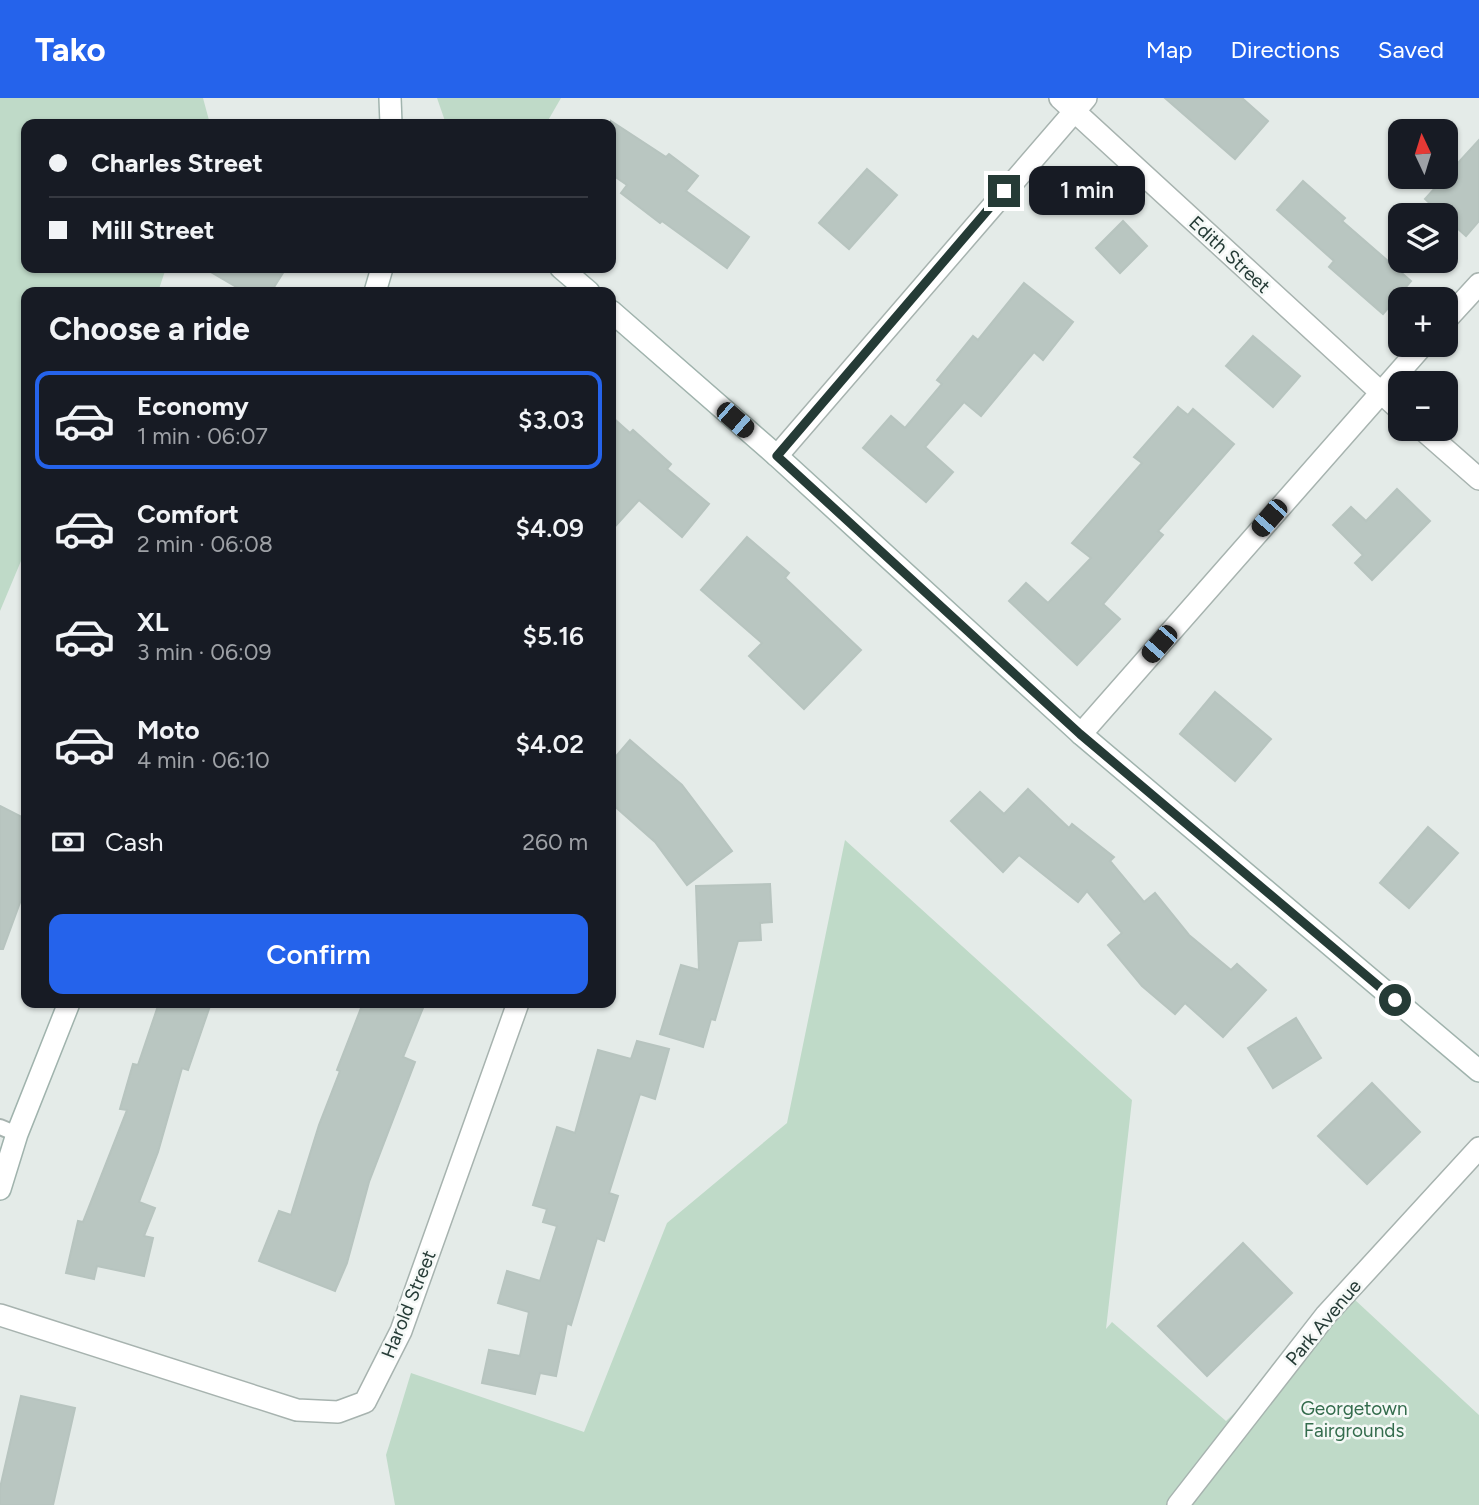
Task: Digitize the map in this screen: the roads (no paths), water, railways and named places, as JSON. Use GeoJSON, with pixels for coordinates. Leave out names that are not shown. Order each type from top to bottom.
{"type":"FeatureCollection","features":[{"type":"Feature","properties":{"kind":"street"},"geometry":{"type":"LineString","coordinates":[[390,98],[391,119]]}},
{"type":"Feature","properties":{"kind":"street"},"geometry":{"type":"LineString","coordinates":[[777,456],[1073,102]]}},
{"type":"Feature","properties":{"kind":"street","name":"Edith Street"},"geometry":{"type":"LineString","coordinates":[[1073,102],[1388,399]]}},
{"type":"Feature","properties":{"kind":"street"},"geometry":{"type":"LineString","coordinates":[[567,273],[583,287]]}},
{"type":"Feature","properties":{"kind":"street"},"geometry":{"type":"LineString","coordinates":[[1458,307],[1479,284]]}},
{"type":"Feature","properties":{"kind":"street"},"geometry":{"type":"LineString","coordinates":[[616,315],[777,456],[1080,734],[1479,1072]]}},
{"type":"Feature","properties":{"kind":"street"},"geometry":{"type":"LineString","coordinates":[[1080,734],[1412,357]]}},
{"type":"Feature","properties":{"kind":"street"},"geometry":{"type":"LineString","coordinates":[[1435,441],[1479,480]]}},
{"type":"Feature","properties":{"kind":"street"},"geometry":{"type":"LineString","coordinates":[[0,1189],[8,1131],[67,1008]]}},
{"type":"Feature","properties":{"kind":"street","name":"Harold Street"},"geometry":{"type":"LineString","coordinates":[[0,1315],[297,1410],[338,1412],[365,1402],[401,1331],[516,1008]]}},
{"type":"Feature","properties":{"kind":"street","name":"Park Avenue"},"geometry":{"type":"LineString","coordinates":[[1178,1505],[1326,1315],[1479,1148]]}},
{"type":"Feature","properties":{"kind":"park label","name":"Georgetown Fairgrounds"},"geometry":{"type":"Point","coordinates":[1354,1419]}}]}
